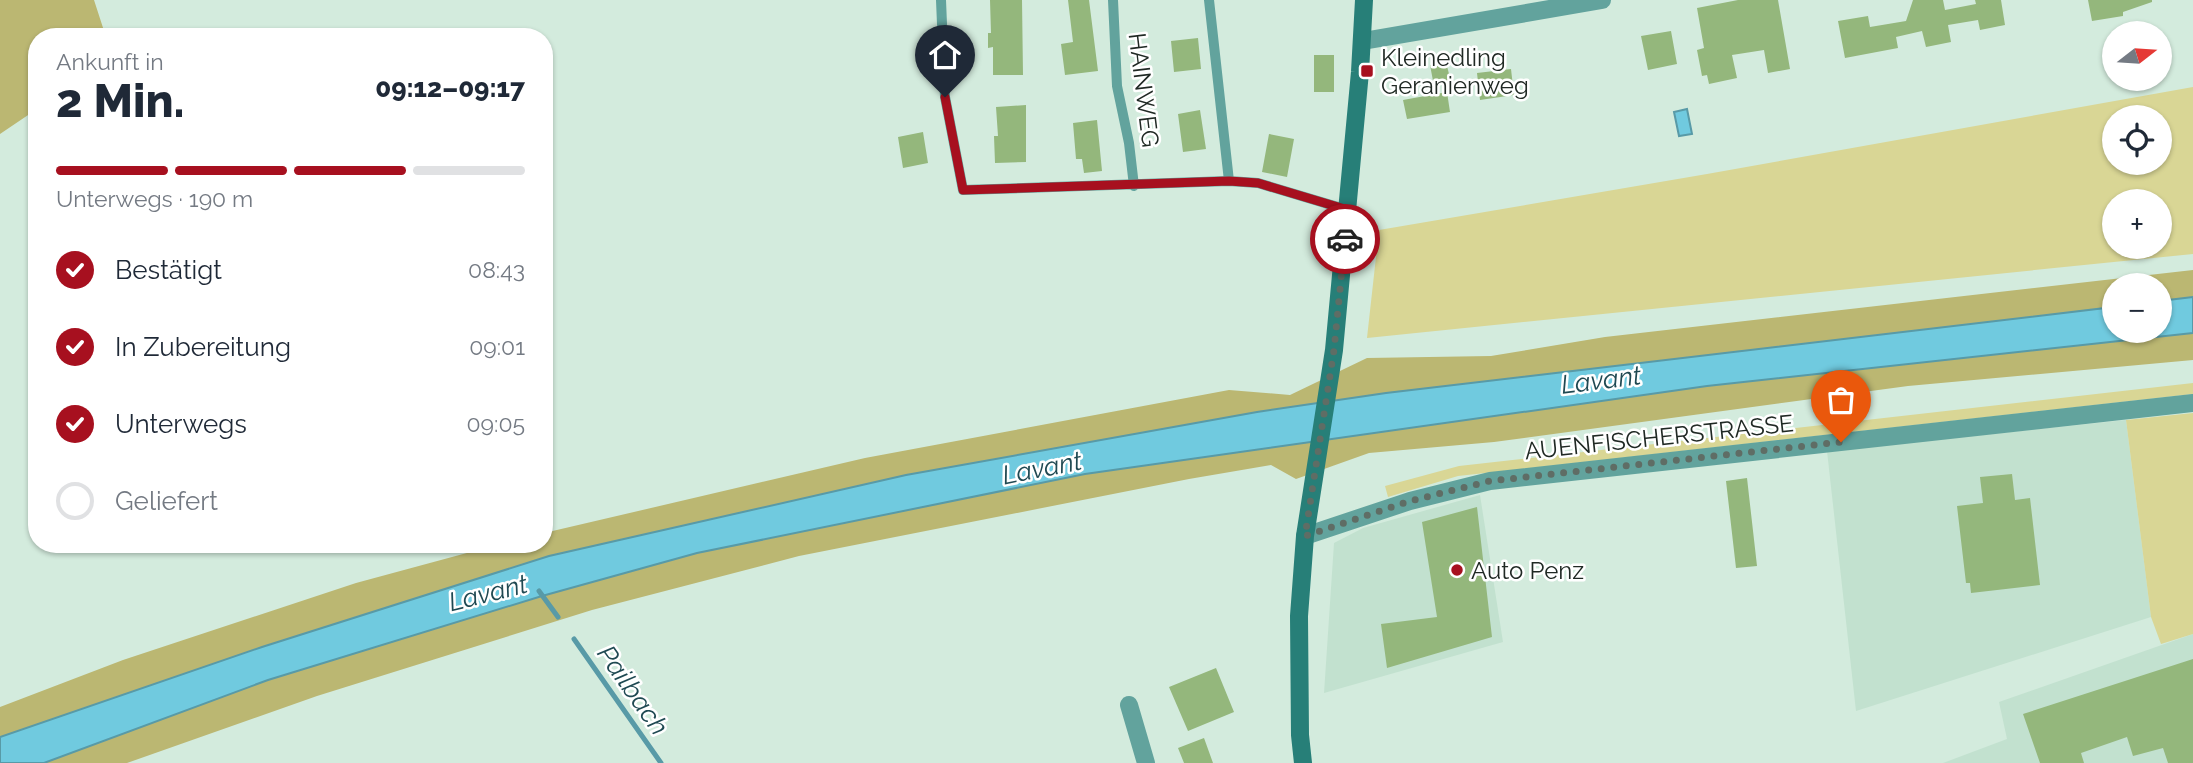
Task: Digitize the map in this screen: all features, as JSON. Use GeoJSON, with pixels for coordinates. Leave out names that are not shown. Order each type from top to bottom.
{"type":"FeatureCollection","features":[{"type":"Feature","properties":{"kind":"street"},"geometry":{"type":"LineString","coordinates":[[1303,763],[1298,616],[1312,482],[1332,361],[1363,41],[1364,0]]}},
{"type":"Feature","properties":{"kind":"street"},"geometry":{"type":"LineString","coordinates":[[1363,41],[1602,0]]}},
{"type":"Feature","properties":{"kind":"street","name":"AUENFISCHERSTRASSE"},"geometry":{"type":"LineString","coordinates":[[1305,536],[1410,501],[1490,481],[2193,403]]}},
{"type":"Feature","properties":{"kind":"street"},"geometry":{"type":"LineString","coordinates":[[1129,705],[1146,763]]}},
{"type":"Feature","properties":{"kind":"lane","name":"HAINWEG"},"geometry":{"type":"LineString","coordinates":[[941,0],[945,97],[963,190],[1229,181],[1258,183],[1348,210]]}},
{"type":"Feature","properties":{"kind":"lane","name":"HAINWEG"},"geometry":{"type":"LineString","coordinates":[[1113,0],[1117,86],[1129,142],[1134,186]]}},
{"type":"Feature","properties":{"kind":"lane"},"geometry":{"type":"LineString","coordinates":[[1209,0],[1229,181]]}},
{"type":"Feature","properties":{"kind":"shaded area"},"geometry":{"type":"Polygon","coordinates":[[[0,0],[94,0],[103,28],[28,28],[28,115],[0,134],[0,0]]]}},
{"type":"Feature","properties":{"kind":"shaded area"},"geometry":{"type":"Polygon","coordinates":[[[2193,87],[2193,254],[2172,256],[2172,189],[2102,189],[2102,259],[2144,259],[1367,338],[1379,230],[2193,87]]]}},
{"type":"Feature","properties":{"kind":"shaded area"},"geometry":{"type":"Polygon","coordinates":[[[2193,270],[2193,297],[2172,300],[2172,273],[2167,273],[2193,270]]]}},
{"type":"Feature","properties":{"kind":"shaded area"},"geometry":{"type":"Polygon","coordinates":[[[2102,280],[2102,308],[1257,412],[906,475],[549,556],[262,647],[0,737],[0,707],[123,660],[356,583],[467,553],[553,553],[553,531],[865,458],[1229,390],[1290,395],[1367,358],[1491,356],[1605,337],[2102,280]]]}},
{"type":"Feature","properties":{"kind":"shaded area"},"geometry":{"type":"Polygon","coordinates":[[[2193,333],[2193,360],[1908,386],[1494,442],[1369,453],[1296,479],[1271,465],[799,556],[592,610],[317,696],[127,763],[44,763],[268,680],[542,596],[697,553],[1085,474],[1707,386],[2102,343],[2172,343],[2172,335],[2193,333]]]}},
{"type":"Feature","properties":{"kind":"shaded area"},"geometry":{"type":"Polygon","coordinates":[[[2193,383],[2193,394],[1458,476],[1388,497],[1385,486],[1459,466],[2193,383]]]}},
{"type":"Feature","properties":{"kind":"shaded area"},"geometry":{"type":"Polygon","coordinates":[[[2193,413],[2193,634],[2161,644],[2151,617],[2126,420],[2193,413]]]}},
{"type":"Feature","properties":{"kind":"shaded area"},"geometry":{"type":"Polygon","coordinates":[[[2126,420],[2151,617],[1856,711],[1827,451],[2126,420]]]}},
{"type":"Feature","properties":{"kind":"shaded area"},"geometry":{"type":"Polygon","coordinates":[[[1480,495],[1503,642],[1324,693],[1334,543],[1363,528],[1480,495]]]}},
{"type":"Feature","properties":{"kind":"shaded area"},"geometry":{"type":"Polygon","coordinates":[[[2193,634],[2193,763],[1943,763],[2007,739],[1999,702],[2193,634]]]}},
{"type":"Feature","properties":{"kind":"water"},"geometry":{"type":"Polygon","coordinates":[[[1687,109],[1692,134],[1679,136],[1674,112],[1687,109]]]}},
{"type":"Feature","properties":{"kind":"water"},"geometry":{"type":"Polygon","coordinates":[[[2193,297],[2193,333],[2172,335],[2172,300],[2193,297]]]}},
{"type":"Feature","properties":{"kind":"water","name":"Lavant"},"geometry":{"type":"Polygon","coordinates":[[[2102,308],[2102,343],[1707,386],[1085,474],[697,553],[542,596],[268,680],[44,763],[0,763],[0,737],[262,647],[549,556],[906,475],[1257,412],[1386,393],[2102,308]]]}},
{"type":"Feature","properties":{"kind":"building"},"geometry":{"type":"Polygon","coordinates":[[[990,0],[1022,0],[1023,75],[993,75],[993,47],[988,48],[988,33],[991,33],[990,0]]]}},
{"type":"Feature","properties":{"kind":"building"},"geometry":{"type":"Polygon","coordinates":[[[1068,0],[1089,0],[1098,71],[1065,75],[1061,44],[1073,42],[1068,0]]]}},
{"type":"Feature","properties":{"kind":"building"},"geometry":{"type":"Polygon","coordinates":[[[1738,0],[1778,0],[1790,69],[1768,73],[1764,50],[1732,55],[1737,78],[1709,84],[1707,75],[1702,76],[1697,50],[1704,48],[1697,8],[1738,0]]]}},
{"type":"Feature","properties":{"kind":"building"},"geometry":{"type":"Polygon","coordinates":[[[1913,0],[1943,0],[1945,10],[1976,4],[1975,0],[2001,0],[2005,25],[1980,30],[1978,20],[1948,25],[1951,42],[1926,47],[1922,31],[1896,37],[1898,48],[1845,58],[1838,21],[1868,16],[1870,27],[1906,21],[1913,0]]]}},
{"type":"Feature","properties":{"kind":"building"},"geometry":{"type":"Polygon","coordinates":[[[2088,0],[2152,2],[2123,12],[2123,16],[2092,21],[2088,0]]]}},
{"type":"Feature","properties":{"kind":"building"},"geometry":{"type":"Polygon","coordinates":[[[1671,31],[1677,64],[1648,70],[1641,36],[1671,31]]]}},
{"type":"Feature","properties":{"kind":"building"},"geometry":{"type":"Polygon","coordinates":[[[1198,38],[1201,69],[1174,72],[1171,41],[1198,38]]]}},
{"type":"Feature","properties":{"kind":"building"},"geometry":{"type":"Polygon","coordinates":[[[1314,55],[1334,55],[1334,92],[1314,92],[1314,55]]]}},
{"type":"Feature","properties":{"kind":"building"},"geometry":{"type":"Polygon","coordinates":[[[1446,62],[1451,82],[1434,86],[1430,65],[1446,62]]]}},
{"type":"Feature","properties":{"kind":"building"},"geometry":{"type":"Polygon","coordinates":[[[1511,69],[1514,95],[1480,100],[1477,73],[1511,69]]]}},
{"type":"Feature","properties":{"kind":"building"},"geometry":{"type":"Polygon","coordinates":[[[1447,92],[1450,112],[1407,119],[1403,100],[1447,92]]]}},
{"type":"Feature","properties":{"kind":"building"},"geometry":{"type":"Polygon","coordinates":[[[1026,105],[1026,162],[995,163],[994,136],[998,136],[996,107],[1026,105]]]}},
{"type":"Feature","properties":{"kind":"building"},"geometry":{"type":"Polygon","coordinates":[[[1200,110],[1206,149],[1183,152],[1178,114],[1200,110]]]}},
{"type":"Feature","properties":{"kind":"building"},"geometry":{"type":"Polygon","coordinates":[[[1097,120],[1102,171],[1084,173],[1082,159],[1076,159],[1073,123],[1097,120]]]}},
{"type":"Feature","properties":{"kind":"building"},"geometry":{"type":"Polygon","coordinates":[[[923,132],[928,163],[903,168],[898,137],[923,132]]]}},
{"type":"Feature","properties":{"kind":"building"},"geometry":{"type":"Polygon","coordinates":[[[1269,134],[1294,139],[1287,177],[1262,172],[1269,134]]]}},
{"type":"Feature","properties":{"kind":"building"},"geometry":{"type":"Polygon","coordinates":[[[2012,474],[2015,500],[2030,498],[2040,585],[1971,593],[1970,583],[1966,583],[1957,506],[1983,503],[1980,477],[2012,474]]]}},
{"type":"Feature","properties":{"kind":"building"},"geometry":{"type":"Polygon","coordinates":[[[1747,478],[1757,566],[1736,568],[1726,481],[1747,478]]]}},
{"type":"Feature","properties":{"kind":"building","name":"Auto Penz"},"geometry":{"type":"Polygon","coordinates":[[[1477,507],[1492,637],[1387,668],[1381,624],[1437,617],[1422,522],[1477,507]]]}},
{"type":"Feature","properties":{"kind":"building"},"geometry":{"type":"Polygon","coordinates":[[[2193,659],[2193,763],[2168,763],[2163,748],[2133,756],[2127,737],[2081,753],[2084,763],[2040,763],[2023,714],[2193,659]]]}},
{"type":"Feature","properties":{"kind":"building"},"geometry":{"type":"Polygon","coordinates":[[[1216,668],[1234,712],[1188,731],[1169,687],[1216,668]]]}},
{"type":"Feature","properties":{"kind":"building"},"geometry":{"type":"Polygon","coordinates":[[[1204,738],[1213,763],[1184,763],[1178,748],[1204,738]]]}},
{"type":"Feature","properties":{"kind":"waterway","name":"Pailbach"},"geometry":{"type":"LineString","coordinates":[[539,591],[558,617]]}},
{"type":"Feature","properties":{"kind":"waterway","name":"Pailbach"},"geometry":{"type":"LineString","coordinates":[[574,639],[661,763]]}},
{"type":"Feature","properties":{"kind":"way so far"},"geometry":{"type":"LineString","coordinates":[[1345,239],[1334,350],[1305,536],[1410,501],[1490,481],[1841,442]]}},
{"type":"Feature","properties":{"kind":"place","name":"Kleinedling Geranienweg"},"geometry":{"type":"Point","coordinates":[1367,71]}},
{"type":"Feature","properties":{"kind":"place","name":"Auto Penz"},"geometry":{"type":"Point","coordinates":[1457,570]}},
{"type":"Feature","properties":{"kind":"route"},"geometry":{"type":"LineString","coordinates":[[945,97],[963,190],[1229,181],[1258,183],[1348,210],[1345,239]]}}]}
